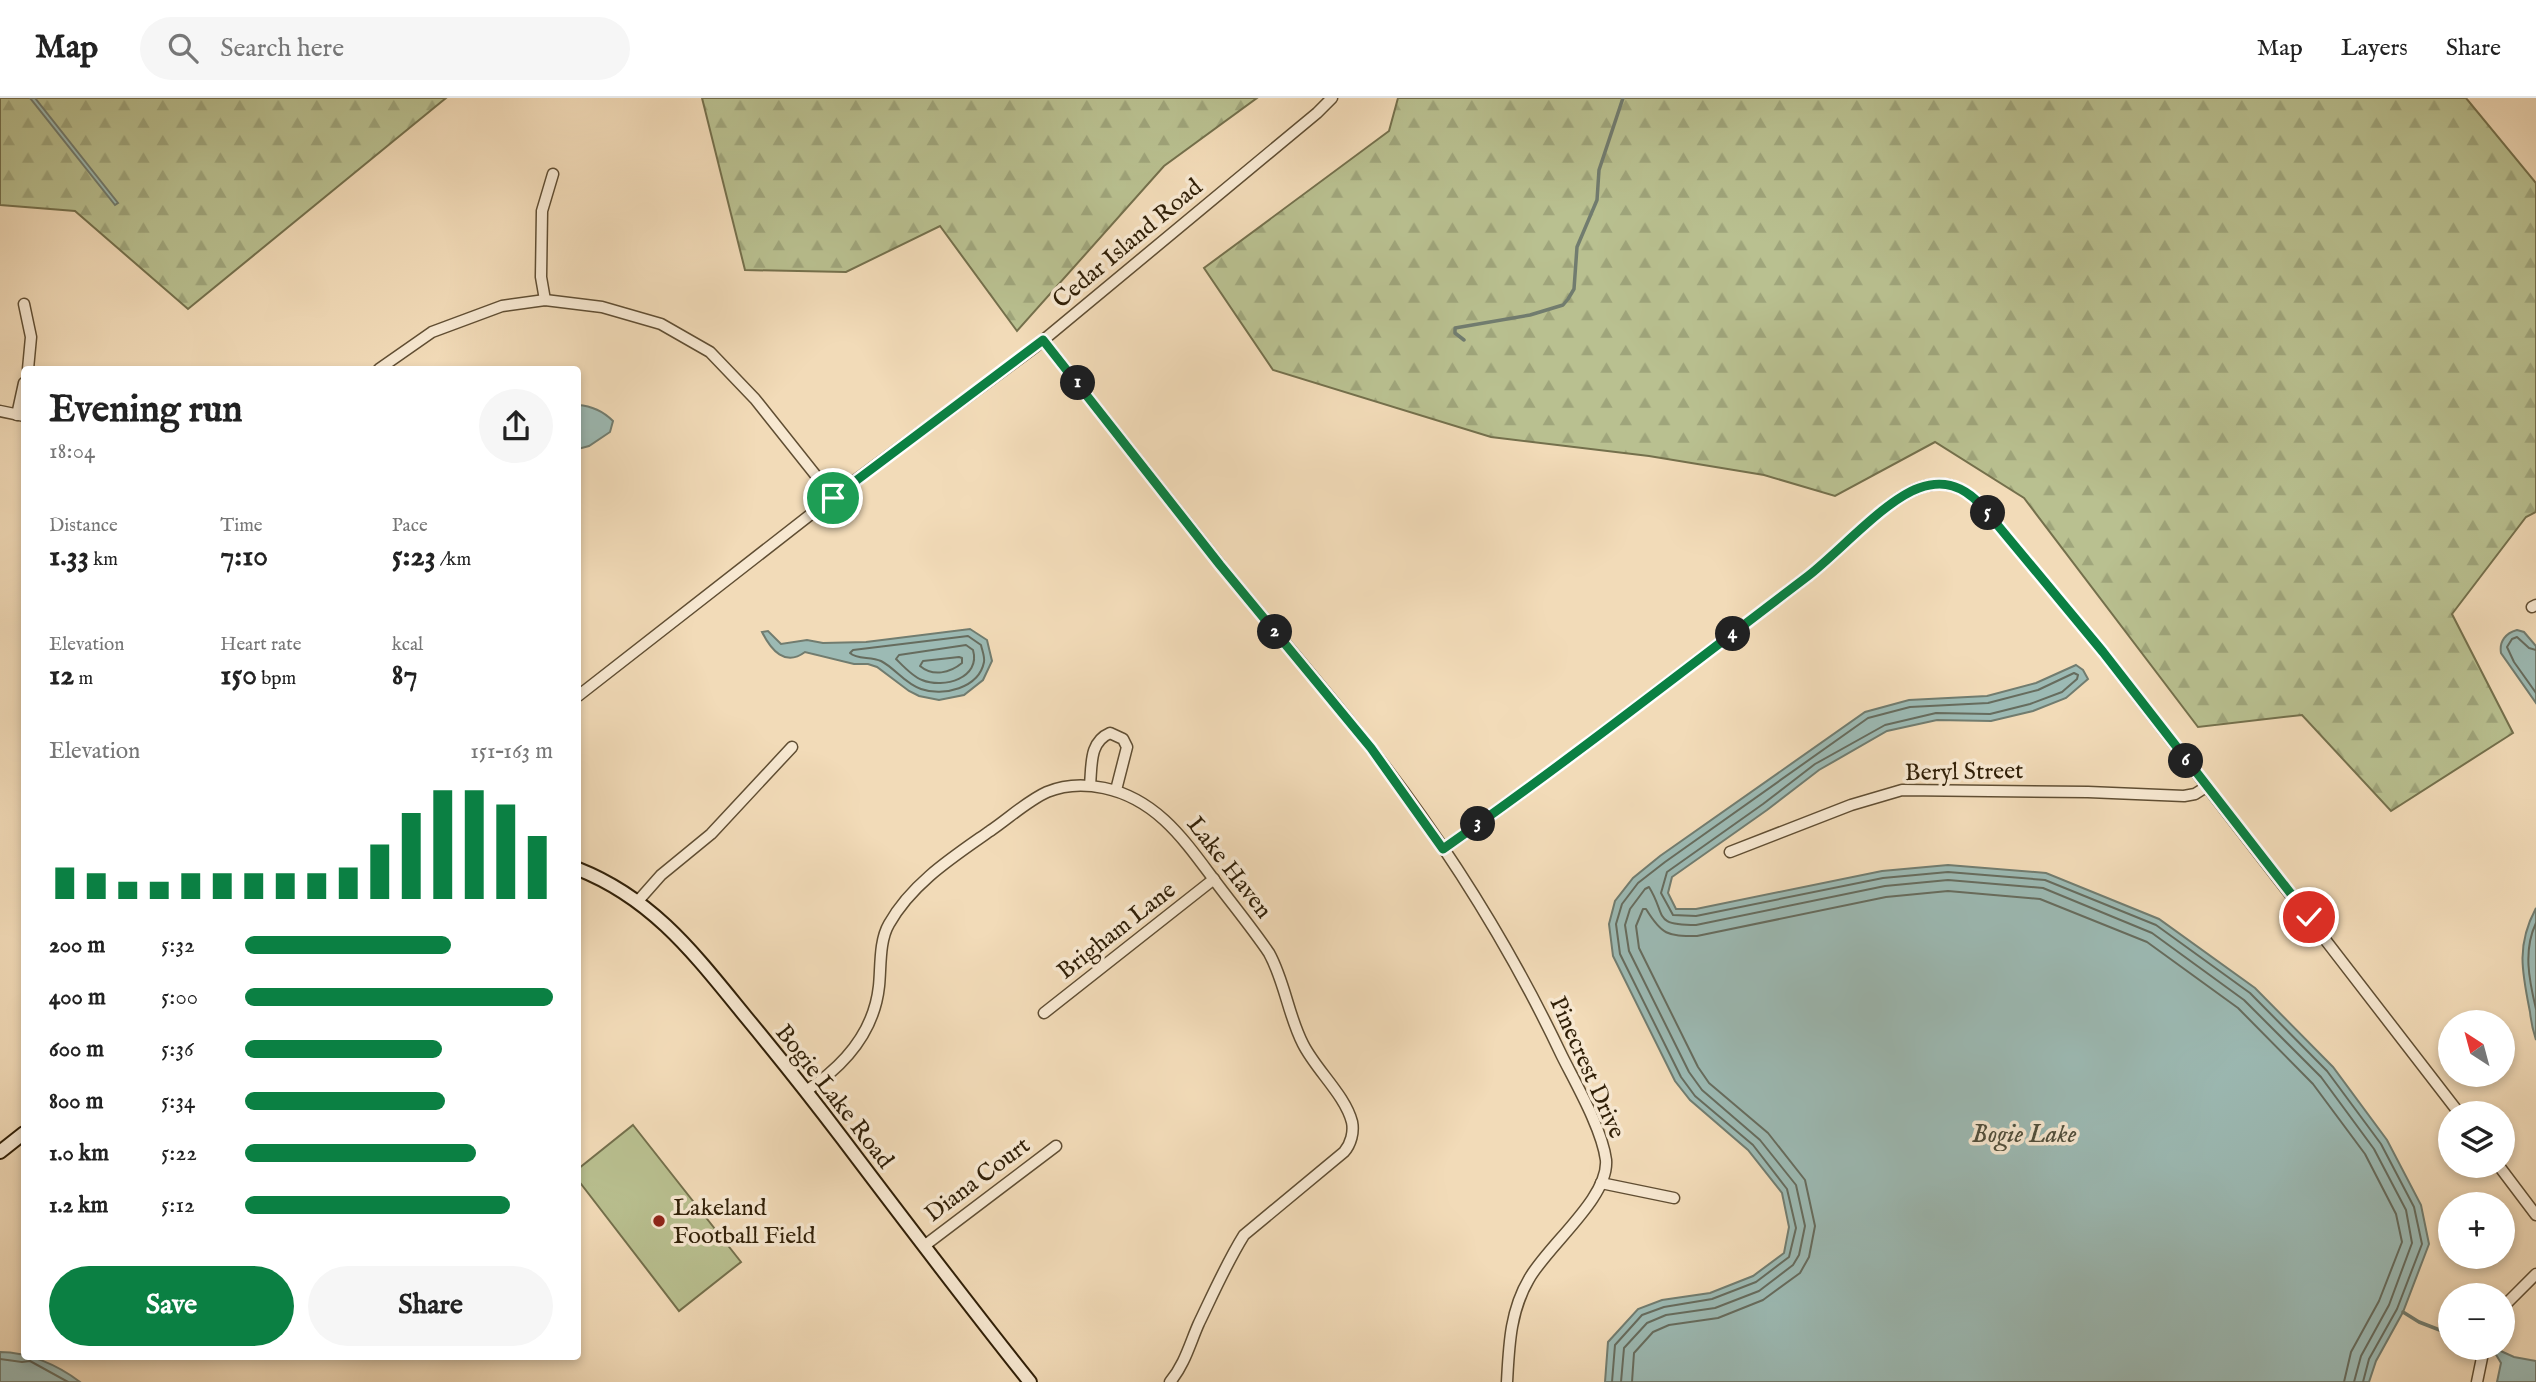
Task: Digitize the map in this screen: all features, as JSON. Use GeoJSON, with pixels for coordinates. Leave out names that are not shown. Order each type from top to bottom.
{"type":"FeatureCollection","features":[{"type":"Feature","properties":{"kind":"main road","name":"Bogie Lake Road"},"geometry":{"type":"LineString","coordinates":[[581,870],[638,901],[692,951],[806,1091],[1030,1382]]}},
{"type":"Feature","properties":{"kind":"main road"},"geometry":{"type":"LineString","coordinates":[[0,1152],[21,1135]]}},
{"type":"Feature","properties":{"kind":"street","name":"Cedar Island Road"},"geometry":{"type":"LineString","coordinates":[[581,694],[833,498],[1043,340],[1332,98]]}},
{"type":"Feature","properties":{"kind":"street"},"geometry":{"type":"LineString","coordinates":[[545,300],[541,278],[542,211],[553,174]]}},
{"type":"Feature","properties":{"kind":"street"},"geometry":{"type":"LineString","coordinates":[[383,366],[432,332],[502,306],[545,300],[603,307],[661,324],[710,352],[755,400],[833,498]]}},
{"type":"Feature","properties":{"kind":"street"},"geometry":{"type":"LineString","coordinates":[[24,304],[31,337],[28,366]]}},
{"type":"Feature","properties":{"kind":"street","name":"Pinecrest Drive"},"geometry":{"type":"LineString","coordinates":[[1043,340],[1220,565],[1371,748],[1443,849],[1489,918],[1534,995],[1590,1114],[1606,1162],[1601,1183],[1585,1213],[1560,1237],[1528,1281],[1511,1323],[1507,1382]]}},
{"type":"Feature","properties":{"kind":"street"},"geometry":{"type":"LineString","coordinates":[[0,411],[21,415]]}},
{"type":"Feature","properties":{"kind":"street"},"geometry":{"type":"LineString","coordinates":[[1443,849],[1532,786],[1807,577],[1903,496],[1936,482],[1957,486],[1980,504],[2103,652],[2450,1101]]}},
{"type":"Feature","properties":{"kind":"street"},"geometry":{"type":"LineString","coordinates":[[1090,785],[1094,746],[1100,737],[1110,733],[1123,739],[1127,747],[1116,790]]}},
{"type":"Feature","properties":{"kind":"street"},"geometry":{"type":"LineString","coordinates":[[638,901],[661,874],[710,834],[792,747]]}},
{"type":"Feature","properties":{"kind":"street","name":"Lake Haven"},"geometry":{"type":"LineString","coordinates":[[806,1091],[845,1059],[869,1026],[876,1007],[887,927],[902,904],[925,879],[963,850],[1046,793],[1071,786],[1090,785],[1116,790],[1144,802],[1168,821],[1260,940],[1277,967],[1303,1044],[1349,1114],[1353,1131],[1344,1152],[1244,1235],[1199,1323],[1184,1362],[1170,1382]]}},
{"type":"Feature","properties":{"kind":"street","name":"Beryl Street"},"geometry":{"type":"LineString","coordinates":[[1730,852],[1839,809],[1902,790],[2075,791],[2184,796],[2206,787]]}},
{"type":"Feature","properties":{"kind":"street","name":"Brigham Lane"},"geometry":{"type":"LineString","coordinates":[[1044,1013],[1214,879]]}},
{"type":"Feature","properties":{"kind":"street","name":"Diana Court"},"geometry":{"type":"LineString","coordinates":[[924,1246],[1056,1146]]}},
{"type":"Feature","properties":{"kind":"street"},"geometry":{"type":"LineString","coordinates":[[2508,1178],[2536,1215]]}},
{"type":"Feature","properties":{"kind":"street"},"geometry":{"type":"LineString","coordinates":[[1601,1183],[1674,1198]]}},
{"type":"Feature","properties":{"kind":"street"},"geometry":{"type":"LineString","coordinates":[[2515,1295],[2536,1274]]}},
{"type":"Feature","properties":{"kind":"street"},"geometry":{"type":"LineString","coordinates":[[2477,1382],[2482,1360]]}},
{"type":"Feature","properties":{"kind":"green space"},"geometry":{"type":"Polygon","coordinates":[[[0,98],[446,98],[188,309],[75,211],[0,205],[0,98]]]}},
{"type":"Feature","properties":{"kind":"green space"},"geometry":{"type":"Polygon","coordinates":[[[702,98],[1257,98],[1164,166],[1017,331],[940,226],[846,272],[745,270],[702,98]]]}},
{"type":"Feature","properties":{"kind":"green space"},"geometry":{"type":"Polygon","coordinates":[[[1398,98],[2466,98],[2536,183],[2536,512],[2526,517],[2452,614],[2513,733],[2391,811],[2302,715],[2198,727],[2024,498],[1935,442],[1835,496],[1764,475],[1649,456],[1491,437],[1273,370],[1204,268],[1389,131],[1398,98]]]}},
{"type":"Feature","properties":{"kind":"green space","name":"Lakeland Football Field"},"geometry":{"type":"Polygon","coordinates":[[[633,1125],[741,1262],[679,1311],[581,1184],[581,1167],[633,1125]]]}},
{"type":"Feature","properties":{"kind":"water"},"geometry":{"type":"Polygon","coordinates":[[[30,98],[35,98],[118,203],[115,205],[30,98]]]}},
{"type":"Feature","properties":{"kind":"water"},"geometry":{"type":"Polygon","coordinates":[[[581,406],[597,410],[613,421],[610,432],[581,448],[581,406]]]}},
{"type":"Feature","properties":{"kind":"water"},"geometry":{"type":"Polygon","coordinates":[[[970,629],[987,640],[992,661],[983,680],[964,695],[939,700],[909,691],[877,667],[868,664],[854,664],[805,652],[791,658],[785,657],[774,650],[762,632],[768,631],[781,644],[807,640],[823,643],[866,642],[970,629]]]}},
{"type":"Feature","properties":{"kind":"water"},"geometry":{"type":"Polygon","coordinates":[[[2517,630],[2524,632],[2536,646],[2536,703],[2501,653],[2504,638],[2517,630]]]}},
{"type":"Feature","properties":{"kind":"water","name":"Bogie Lake"},"geometry":{"type":"Polygon","coordinates":[[[2076,665],[2088,679],[2066,698],[2033,711],[1991,721],[1937,720],[1887,731],[1819,770],[1672,877],[1668,893],[1676,909],[1696,909],[1882,871],[1948,865],[2046,873],[2159,919],[2255,988],[2333,1067],[2387,1140],[2421,1205],[2429,1244],[2403,1312],[2376,1361],[2369,1382],[1605,1382],[1608,1342],[1638,1309],[1662,1300],[1710,1293],[1753,1276],[1784,1253],[1789,1227],[1782,1193],[1748,1150],[1690,1100],[1675,1081],[1613,956],[1609,924],[1615,901],[1633,878],[1660,856],[1865,712],[1909,700],[1987,696],[2036,683],[2076,665]]]}},
{"type":"Feature","properties":{"kind":"water"},"geometry":{"type":"Polygon","coordinates":[[[2536,908],[2536,1040],[2522,959],[2526,934],[2536,908]]]}},
{"type":"Feature","properties":{"kind":"water"},"geometry":{"type":"Polygon","coordinates":[[[0,1352],[21,1354],[21,1360],[42,1361],[80,1382],[0,1382],[0,1352]]]}},
{"type":"Feature","properties":{"kind":"water"},"geometry":{"type":"Polygon","coordinates":[[[2515,1357],[2536,1361],[2536,1382],[2497,1382],[2499,1360],[2515,1360],[2515,1357]]]}},
{"type":"Feature","properties":{"kind":"waterway"},"geometry":{"type":"LineString","coordinates":[[1464,340],[1455,333],[1455,328],[1530,315],[1563,305],[1568,299],[1574,289],[1577,247],[1597,200],[1599,170],[1623,98]]}},
{"type":"Feature","properties":{"kind":"waterway"},"geometry":{"type":"LineString","coordinates":[[2403,1312],[2438,1329]]}},
{"type":"Feature","properties":{"kind":"place","name":"Lakeland Football Field"},"geometry":{"type":"Point","coordinates":[659,1221]}},
{"type":"Feature","properties":{"kind":"route"},"geometry":{"type":"LineString","coordinates":[[833,498],[1043,340],[1220,565],[1371,748],[1443,849],[1532,786],[1735,632],[1817,569],[1903,496],[1936,482],[1957,486],[1980,504],[2103,652],[2309,917]]}}]}
